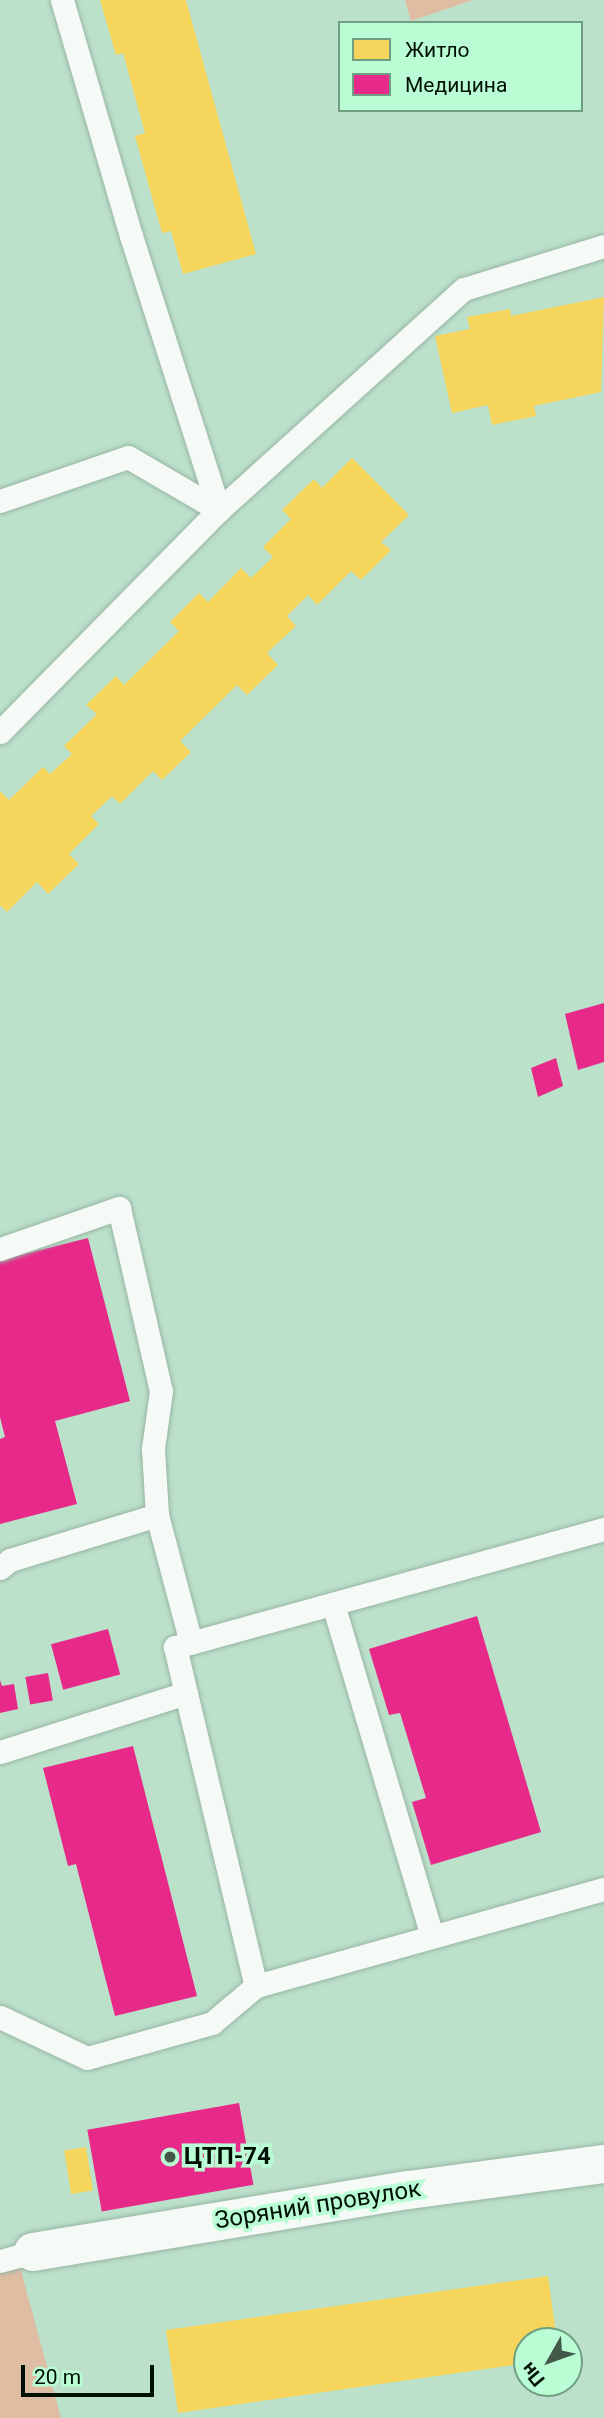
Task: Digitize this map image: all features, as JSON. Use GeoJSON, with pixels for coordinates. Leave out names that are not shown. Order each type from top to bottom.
{"type":"FeatureCollection","features":[{"type":"Feature","properties":{"kind":"street","name":"Зоряний провулок"},"geometry":{"type":"LineString","coordinates":[[17,2256],[409,2190],[604,2164]]}},
{"type":"Feature","properties":{"kind":"lane"},"geometry":{"type":"LineString","coordinates":[[62,0],[127,224],[219,510]]}},
{"type":"Feature","properties":{"kind":"lane"},"geometry":{"type":"LineString","coordinates":[[0,732],[219,510],[464,289],[604,246]]}},
{"type":"Feature","properties":{"kind":"lane"},"geometry":{"type":"LineString","coordinates":[[0,501],[128,457],[219,510]]}},
{"type":"Feature","properties":{"kind":"lane"},"geometry":{"type":"LineString","coordinates":[[0,1249],[118,1208],[161,1391],[153,1449],[157,1515],[191,1643]]}},
{"type":"Feature","properties":{"kind":"lane"},"geometry":{"type":"LineString","coordinates":[[3,1564],[157,1515]]}},
{"type":"Feature","properties":{"kind":"lane"},"geometry":{"type":"LineString","coordinates":[[256,1986],[176,1647],[604,1529]]}},
{"type":"Feature","properties":{"kind":"lane"},"geometry":{"type":"LineString","coordinates":[[333,1604],[432,1937]]}},
{"type":"Feature","properties":{"kind":"lane"},"geometry":{"type":"LineString","coordinates":[[0,1752],[186,1693]]}},
{"type":"Feature","properties":{"kind":"lane"},"geometry":{"type":"LineString","coordinates":[[0,2017],[87,2058],[212,2023],[256,1986],[604,1889]]}},
{"type":"Feature","properties":{"kind":"shaded area"},"geometry":{"type":"Polygon","coordinates":[[[405,0],[473,0],[411,21],[405,0]]]}},
{"type":"Feature","properties":{"kind":"shaded area"},"geometry":{"type":"Polygon","coordinates":[[[17,2256],[61,2418],[0,2418],[0,2261],[17,2256]]]}},
{"type":"Feature","properties":{"kind":"building: Житло"},"geometry":{"type":"Polygon","coordinates":[[[100,0],[186,0],[256,254],[183,274],[171,231],[162,233],[135,136],[145,133],[123,53],[116,55],[100,0]]]}},
{"type":"Feature","properties":{"kind":"building: Житло"},"geometry":{"type":"Polygon","coordinates":[[[604,297],[601,392],[534,406],[536,416],[492,425],[488,405],[452,413],[435,336],[470,329],[467,317],[510,309],[511,316],[604,297]]]}},
{"type":"Feature","properties":{"kind":"building: Житло"},"geometry":{"type":"Polygon","coordinates":[[[352,458],[409,515],[381,542],[391,550],[361,580],[351,571],[317,605],[308,595],[287,616],[296,626],[267,653],[278,665],[247,695],[237,685],[180,741],[191,752],[162,780],[153,771],[120,804],[112,796],[91,816],[99,824],[69,854],[79,864],[48,894],[37,882],[7,912],[0,905],[0,791],[9,800],[43,767],[50,774],[72,754],[64,746],[97,714],[86,705],[116,676],[124,685],[179,631],[170,622],[199,593],[208,602],[241,568],[251,578],[273,557],[263,547],[291,519],[282,510],[314,479],[322,488],[352,458]]]}},
{"type":"Feature","properties":{"kind":"building: Житло"},"geometry":{"type":"Polygon","coordinates":[[[86,2147],[93,2190],[71,2194],[64,2150],[86,2147]]]}},
{"type":"Feature","properties":{"kind":"building: Житло"},"geometry":{"type":"Polygon","coordinates":[[[548,2276],[555,2327],[513,2327],[513,2365],[178,2413],[166,2330],[548,2276]]]}},
{"type":"Feature","properties":{"kind":"building: Медицина"},"geometry":{"type":"Polygon","coordinates":[[[604,1003],[604,1062],[578,1070],[565,1014],[604,1003]]]}},
{"type":"Feature","properties":{"kind":"building: Медицина"},"geometry":{"type":"Polygon","coordinates":[[[556,1058],[563,1086],[538,1097],[531,1068],[556,1058]]]}},
{"type":"Feature","properties":{"kind":"building: Медицина"},"geometry":{"type":"Polygon","coordinates":[[[88,1238],[130,1401],[55,1421],[77,1504],[0,1524],[0,1439],[5,1437],[0,1417],[0,1260],[88,1238]]]}},
{"type":"Feature","properties":{"kind":"building: Медицина"},"geometry":{"type":"Polygon","coordinates":[[[477,1616],[541,1832],[431,1865],[412,1802],[426,1798],[400,1713],[389,1715],[369,1649],[477,1616]]]}},
{"type":"Feature","properties":{"kind":"building: Медицина"},"geometry":{"type":"Polygon","coordinates":[[[108,1629],[120,1674],[63,1690],[51,1644],[108,1629]]]}},
{"type":"Feature","properties":{"kind":"building: Медицина"},"geometry":{"type":"Polygon","coordinates":[[[48,1673],[53,1701],[30,1705],[25,1677],[48,1673]]]}},
{"type":"Feature","properties":{"kind":"building: Медицина"},"geometry":{"type":"Polygon","coordinates":[[[0,1680],[2,1686],[14,1684],[18,1709],[0,1713],[0,1680]]]}},
{"type":"Feature","properties":{"kind":"building: Медицина"},"geometry":{"type":"Polygon","coordinates":[[[133,1746],[197,1996],[115,2016],[76,1864],[68,1866],[43,1768],[133,1746]]]}},
{"type":"Feature","properties":{"kind":"building: Медицина","name":"ЦТП-74"},"geometry":{"type":"Polygon","coordinates":[[[239,2103],[253,2185],[102,2211],[87,2130],[239,2103]]]}},
{"type":"Feature","properties":{"kind":"place","name":"ЦТП-74"},"geometry":{"type":"Point","coordinates":[170,2157]}}]}
